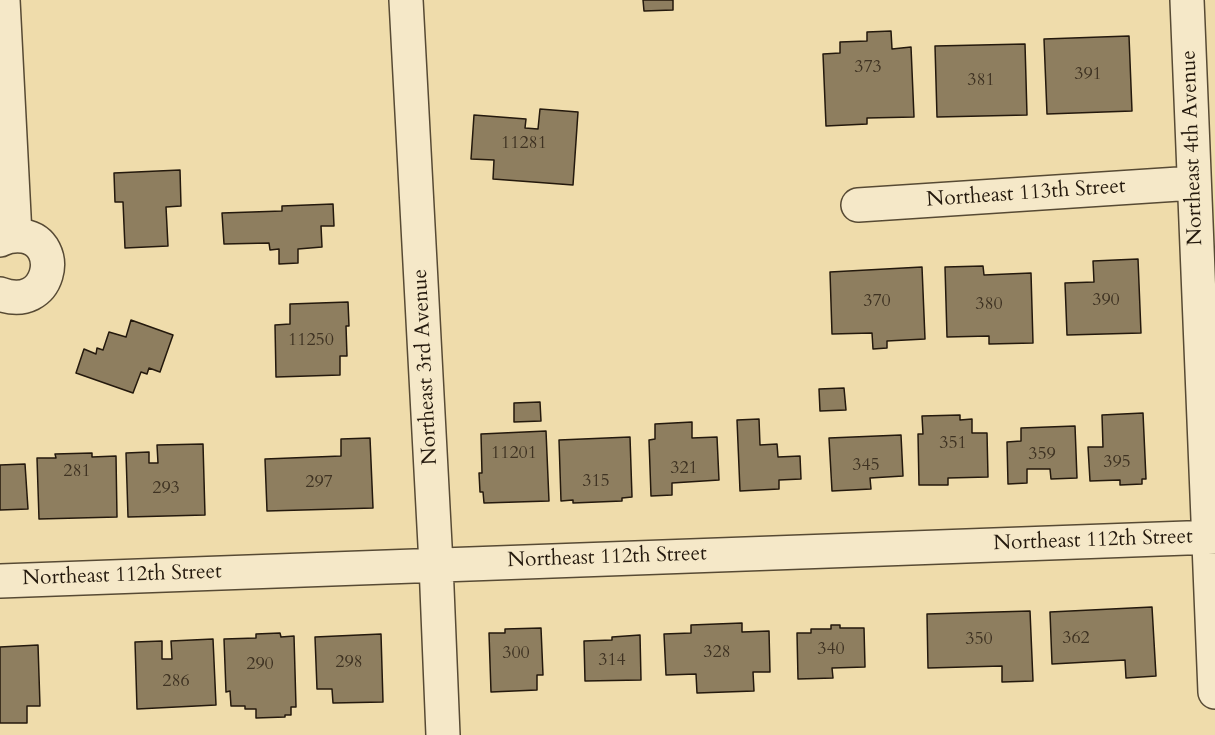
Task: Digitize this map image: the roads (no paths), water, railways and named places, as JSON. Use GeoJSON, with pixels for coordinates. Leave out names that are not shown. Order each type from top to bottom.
{"type":"FeatureCollection","features":[{"type":"Feature","properties":{"kind":"street"},"geometry":{"type":"LineString","coordinates":[[0,294],[11,298],[24,297],[36,291],[45,282],[48,269],[46,256],[39,245],[28,237],[8,238],[3,0]]}},
{"type":"Feature","properties":{"kind":"street","name":"Northeast 3rd Avenue"},"geometry":{"type":"LineString","coordinates":[[406,0],[443,735]]}},
{"type":"Feature","properties":{"kind":"street","name":"Northeast 4th Avenue"},"geometry":{"type":"LineString","coordinates":[[1187,0],[1202,37],[1194,183],[1212,537],[1215,692]]}},
{"type":"Feature","properties":{"kind":"street","name":"Northeast 113th Street"},"geometry":{"type":"LineString","coordinates":[[858,205],[1194,183]]}},
{"type":"Feature","properties":{"kind":"street","name":"Northeast 112th Street"},"geometry":{"type":"LineString","coordinates":[[0,581],[1212,537]]}}]}
